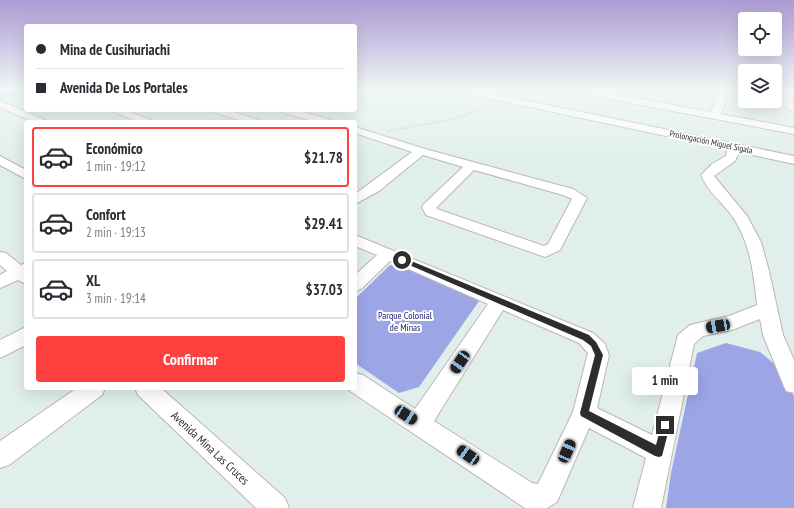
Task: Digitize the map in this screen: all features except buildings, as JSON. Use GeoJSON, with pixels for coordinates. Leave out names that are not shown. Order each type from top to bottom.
{"type":"FeatureCollection","features":[{"type":"Feature","properties":{"kind":"street"},"geometry":{"type":"LineString","coordinates":[[22,114],[36,120]]}},
{"type":"Feature","properties":{"kind":"street"},"geometry":{"type":"LineString","coordinates":[[123,114],[138,120]]}},
{"type":"Feature","properties":{"kind":"street"},"geometry":{"type":"LineString","coordinates":[[229,114],[249,120]]}},
{"type":"Feature","properties":{"kind":"street"},"geometry":{"type":"LineString","coordinates":[[298,114],[320,120]]}},
{"type":"Feature","properties":{"kind":"street","name":"Prolongación Miguel Sigala"},"geometry":{"type":"LineString","coordinates":[[575,114],[794,160]]}},
{"type":"Feature","properties":{"kind":"street"},"geometry":{"type":"LineString","coordinates":[[628,125],[635,114]]}},
{"type":"Feature","properties":{"kind":"street"},"geometry":{"type":"LineString","coordinates":[[716,114],[794,132]]}},
{"type":"Feature","properties":{"kind":"street"},"geometry":{"type":"LineString","coordinates":[[357,131],[421,151],[472,165],[578,196],[580,198],[554,247],[545,252],[431,212],[429,207],[472,165]]}},
{"type":"Feature","properties":{"kind":"street"},"geometry":{"type":"LineString","coordinates":[[357,140],[367,134]]}},
{"type":"Feature","properties":{"kind":"street"},"geometry":{"type":"LineString","coordinates":[[732,147],[733,152],[731,158],[716,167],[707,175],[709,180],[740,217],[750,233],[773,335],[794,384]]}},
{"type":"Feature","properties":{"kind":"street"},"geometry":{"type":"LineString","coordinates":[[357,199],[374,188],[421,151]]}},
{"type":"Feature","properties":{"kind":"street"},"geometry":{"type":"LineString","coordinates":[[0,160],[20,166]]}},
{"type":"Feature","properties":{"kind":"street"},"geometry":{"type":"LineString","coordinates":[[0,174],[20,166]]}},
{"type":"Feature","properties":{"kind":"street"},"geometry":{"type":"LineString","coordinates":[[357,241],[586,338],[594,344],[599,355],[584,413],[550,490],[546,495],[539,498],[528,496],[357,383]]}},
{"type":"Feature","properties":{"kind":"street"},"geometry":{"type":"LineString","coordinates":[[357,283],[388,254]]}},
{"type":"Feature","properties":{"kind":"street"},"geometry":{"type":"LineString","coordinates":[[0,258],[24,273]]}},
{"type":"Feature","properties":{"kind":"street"},"geometry":{"type":"LineString","coordinates":[[0,282],[24,273]]}},
{"type":"Feature","properties":{"kind":"street"},"geometry":{"type":"LineString","coordinates":[[419,423],[500,301]]}},
{"type":"Feature","properties":{"kind":"street"},"geometry":{"type":"LineString","coordinates":[[647,508],[685,341],[697,330],[732,323],[767,308]]}},
{"type":"Feature","properties":{"kind":"street"},"geometry":{"type":"LineString","coordinates":[[0,350],[24,336]]}},
{"type":"Feature","properties":{"kind":"street"},"geometry":{"type":"LineString","coordinates":[[0,456],[91,390]]}},
{"type":"Feature","properties":{"kind":"street","name":"Avenida Mina Las Cruces"},"geometry":{"type":"LineString","coordinates":[[148,390],[275,508]]}},
{"type":"Feature","properties":{"kind":"street"},"geometry":{"type":"LineString","coordinates":[[584,413],[659,452]]}},
{"type":"Feature","properties":{"kind":"path"},"geometry":{"type":"LineString","coordinates":[[367,134],[454,119],[467,114]]}},
{"type":"Feature","properties":{"kind":"green space","name":"Parque Colonial de Minas"},"geometry":{"type":"Polygon","coordinates":[[[390,265],[402,266],[472,295],[479,301],[419,387],[399,393],[357,364],[357,297],[390,265]]]}},
{"type":"Feature","properties":{"kind":"green space"},"geometry":{"type":"Polygon","coordinates":[[[726,343],[760,352],[783,371],[794,397],[794,508],[666,508],[671,473],[697,353],[726,343]]]}},
{"type":"Feature","properties":{"kind":"route"},"geometry":{"type":"LineString","coordinates":[[402,260],[586,338],[594,344],[599,355],[584,413],[659,452],[665,425]]}}]}
